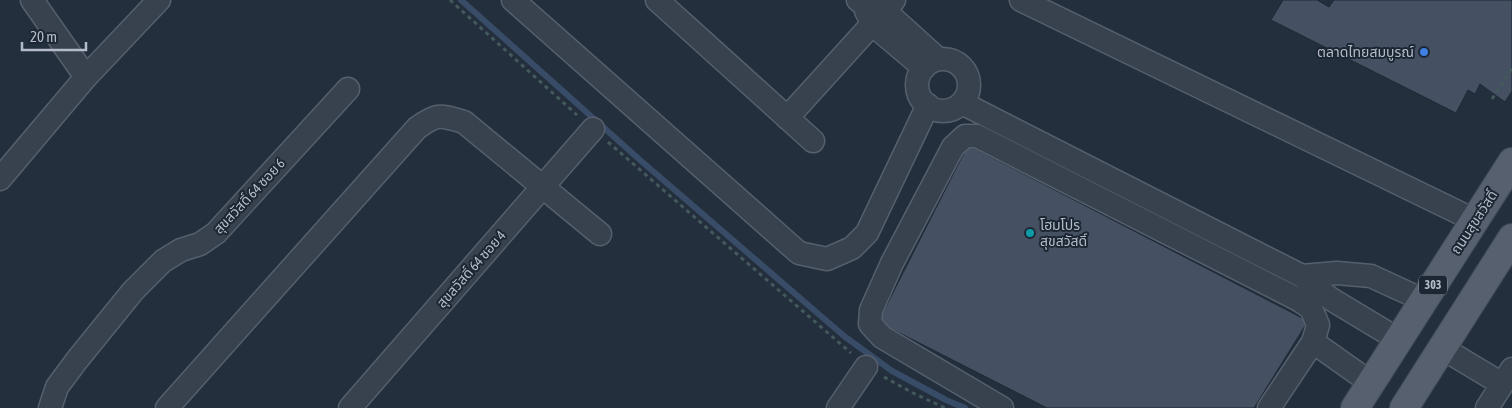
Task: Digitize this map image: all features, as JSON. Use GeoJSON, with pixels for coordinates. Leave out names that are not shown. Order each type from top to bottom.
{"type":"FeatureCollection","features":[{"type":"Feature","properties":{"kind":"main road","name":"ถนนสุขสวัสดิ์"},"geometry":{"type":"LineString","coordinates":[[1355,408],[1512,163]]}},
{"type":"Feature","properties":{"kind":"main road"},"geometry":{"type":"LineString","coordinates":[[1404,408],[1512,238]]}},
{"type":"Feature","properties":{"kind":"street"},"geometry":{"type":"LineString","coordinates":[[32,0],[86,77]]}},
{"type":"Feature","properties":{"kind":"street"},"geometry":{"type":"LineString","coordinates":[[0,179],[86,77],[159,0]]}},
{"type":"Feature","properties":{"kind":"street"},"geometry":{"type":"LineString","coordinates":[[513,0],[799,253],[827,260],[852,248],[867,233],[928,105]]}},
{"type":"Feature","properties":{"kind":"street"},"geometry":{"type":"LineString","coordinates":[[657,0],[812,141]]}},
{"type":"Feature","properties":{"kind":"street"},"geometry":{"type":"LineString","coordinates":[[1027,1],[1474,220]]}},
{"type":"Feature","properties":{"kind":"street"},"geometry":{"type":"LineString","coordinates":[[860,2],[884,12],[931,63]]}},
{"type":"Feature","properties":{"kind":"street"},"geometry":{"type":"LineString","coordinates":[[787,118],[884,12]]}},
{"type":"Feature","properties":{"kind":"street"},"geometry":{"type":"LineString","coordinates":[[947,59],[957,63],[968,77],[969,86],[962,103],[947,110],[938,110],[928,105],[922,99],[918,90],[919,75],[931,63],[947,59]]}},
{"type":"Feature","properties":{"kind":"street","name":"สุขสวัสดิ์ 64 ซอย 6"},"geometry":{"type":"LineString","coordinates":[[50,408],[57,387],[133,291],[163,261],[181,250],[200,244],[216,233],[348,89]]}},
{"type":"Feature","properties":{"kind":"street"},"geometry":{"type":"LineString","coordinates":[[962,103],[1302,276],[1331,299],[1399,340]]}},
{"type":"Feature","properties":{"kind":"street"},"geometry":{"type":"LineString","coordinates":[[167,408],[417,128],[429,119],[441,115],[464,122],[600,234]]}},
{"type":"Feature","properties":{"kind":"street","name":"สุขสวัสดิ์ 64 ซอย 4"},"geometry":{"type":"LineString","coordinates":[[350,408],[593,129]]}},
{"type":"Feature","properties":{"kind":"street"},"geometry":{"type":"LineString","coordinates":[[1002,408],[882,336],[870,324],[871,310],[892,262],[953,147],[965,136],[977,136],[1299,300],[1310,308],[1318,325],[1312,342],[1269,408]]}},
{"type":"Feature","properties":{"kind":"street"},"geometry":{"type":"LineString","coordinates":[[1302,276],[1337,273],[1371,276],[1423,300]]}},
{"type":"Feature","properties":{"kind":"street"},"geometry":{"type":"LineString","coordinates":[[1312,342],[1371,383]]}},
{"type":"Feature","properties":{"kind":"street"},"geometry":{"type":"LineString","coordinates":[[1442,348],[1507,376],[1488,408]]}},
{"type":"Feature","properties":{"kind":"street"},"geometry":{"type":"LineString","coordinates":[[838,408],[866,367]]}},
{"type":"Feature","properties":{"kind":"path"},"geometry":{"type":"LineString","coordinates":[[450,0],[593,129],[866,367],[945,408]]}},
{"type":"Feature","properties":{"kind":"path"},"geometry":{"type":"LineString","coordinates":[[1492,99],[1512,68]]}},
{"type":"Feature","properties":{"kind":"building","name":"ตลาดไทยสมบูรณ์"},"geometry":{"type":"Polygon","coordinates":[[[1283,0],[1317,0],[1329,7],[1334,0],[1512,0],[1512,91],[1505,102],[1480,84],[1475,94],[1468,90],[1456,113],[1271,20],[1283,0]]]}},
{"type":"Feature","properties":{"kind":"building","name":"โฮมโปร สุขสวัสดิ์"},"geometry":{"type":"Polygon","coordinates":[[[968,145],[1308,321],[1254,408],[1047,408],[878,322],[968,145]]]}},
{"type":"Feature","properties":{"kind":"waterway"},"geometry":{"type":"LineString","coordinates":[[461,0],[640,160],[844,336],[892,371],[965,408]]}},
{"type":"Feature","properties":{"kind":"place","name":"ตลาดไทยสมบูรณ์"},"geometry":{"type":"Point","coordinates":[1424,52]}},
{"type":"Feature","properties":{"kind":"place","name":"โฮมโปร สุขสวัสดิ์"},"geometry":{"type":"Point","coordinates":[1030,233]}}]}
